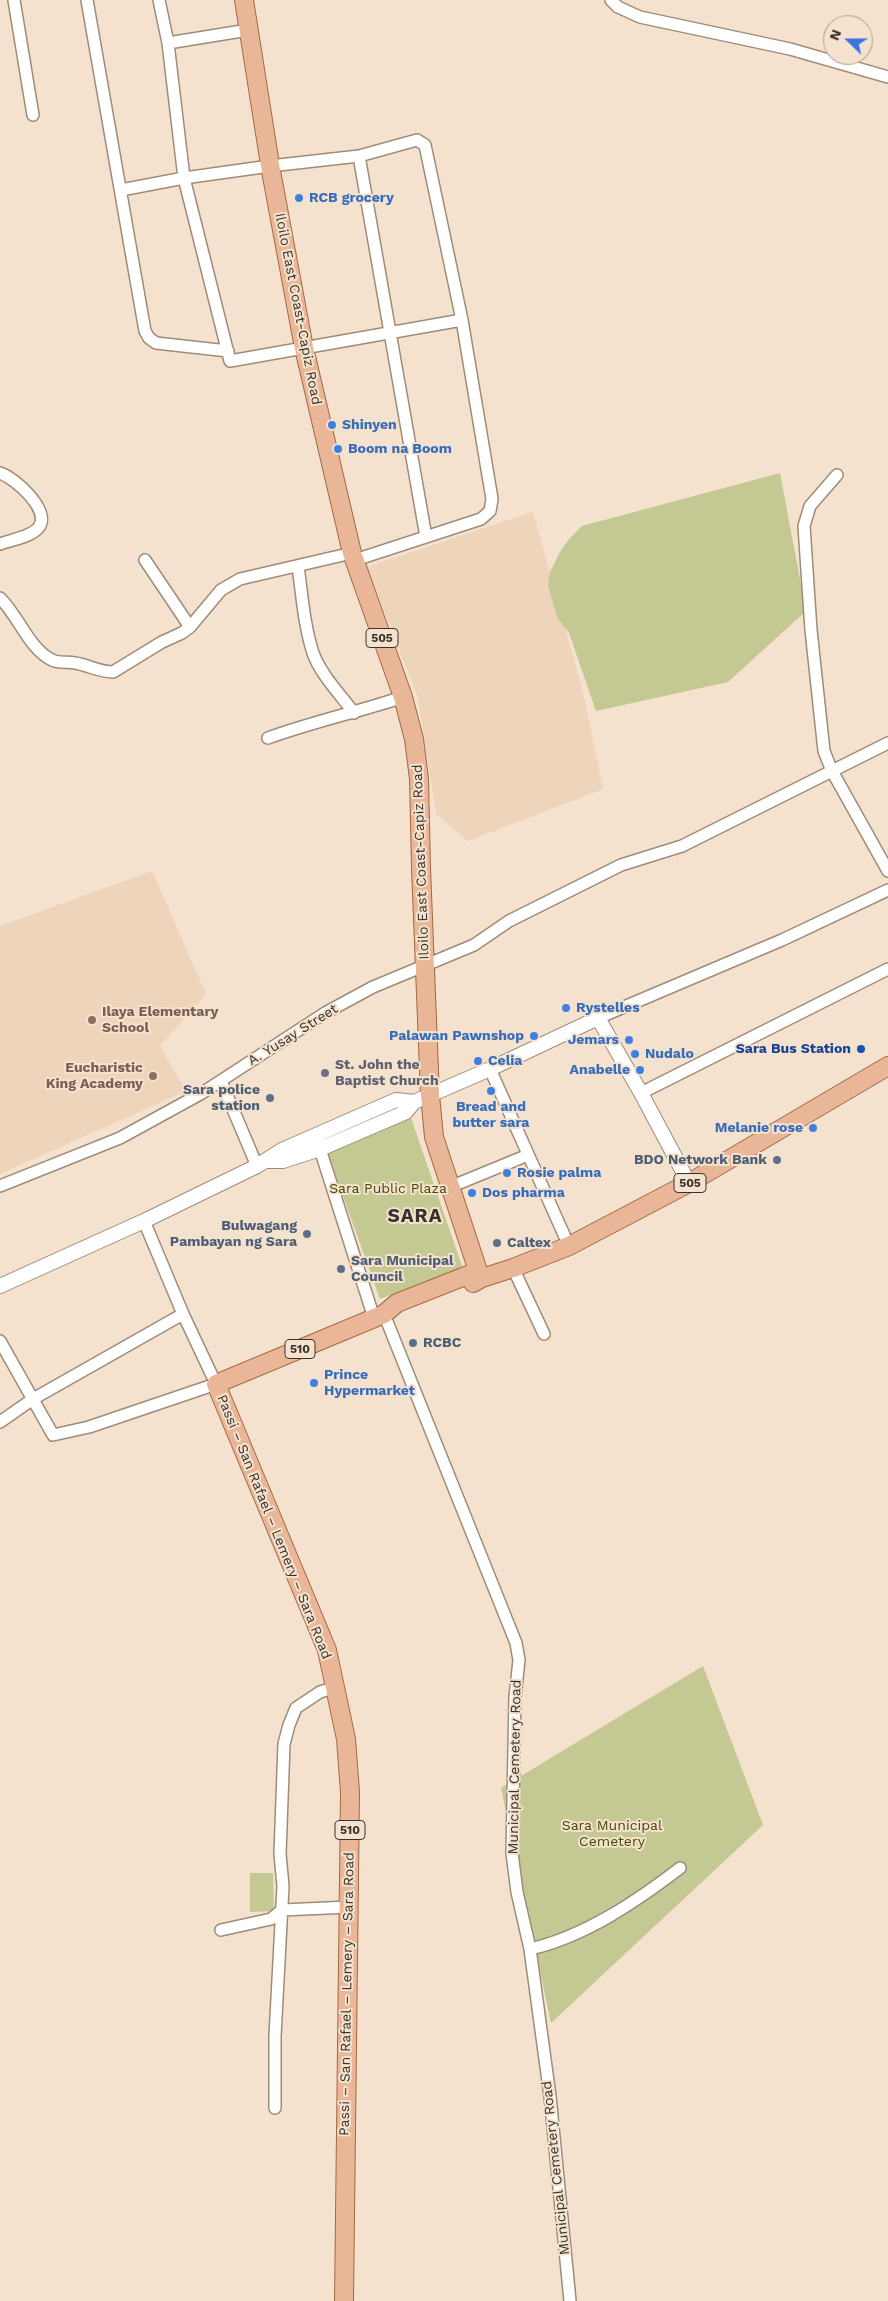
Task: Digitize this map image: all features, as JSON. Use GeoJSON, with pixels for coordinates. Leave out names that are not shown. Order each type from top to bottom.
{"type":"FeatureCollection","features":[{"type":"Feature","properties":{"kind":"main road","name":"Iloilo East Coast-Capiz Road"},"geometry":{"type":"LineString","coordinates":[[244,0],[270,166],[304,348],[354,556],[403,697],[414,739],[420,779],[426,964],[422,1098],[480,1275]]}},
{"type":"Feature","properties":{"kind":"main road","name":"505"},"geometry":{"type":"LineString","coordinates":[[480,1275],[514,1268],[568,1246],[689,1183],[888,1066]]}},
{"type":"Feature","properties":{"kind":"main road","name":"Passi – San Rafael – Lemery – Sara Road"},"geometry":{"type":"LineString","coordinates":[[344,2301],[350,1792],[346,1739],[327,1650],[216,1384],[379,1316],[400,1314],[466,1288],[480,1275]]}},
{"type":"Feature","properties":{"kind":"street"},"geometry":{"type":"LineString","coordinates":[[14,0],[32,115]]}},
{"type":"Feature","properties":{"kind":"street"},"geometry":{"type":"LineString","coordinates":[[87,0],[145,331],[149,338],[156,342],[228,351]]}},
{"type":"Feature","properties":{"kind":"street"},"geometry":{"type":"LineString","coordinates":[[159,0],[168,43],[184,178],[230,361],[462,320]]}},
{"type":"Feature","properties":{"kind":"street"},"geometry":{"type":"LineString","coordinates":[[611,0],[618,6],[640,17],[790,49],[888,77]]}},
{"type":"Feature","properties":{"kind":"street"},"geometry":{"type":"LineString","coordinates":[[168,43],[248,30]]}},
{"type":"Feature","properties":{"kind":"street"},"geometry":{"type":"LineString","coordinates":[[0,598],[29,638],[51,660],[59,663],[74,662],[103,672],[112,672],[190,627],[222,590],[240,579],[354,556],[426,537],[481,519],[490,511],[492,499],[462,320],[425,145],[417,140],[359,156],[184,178],[121,190]]}},
{"type":"Feature","properties":{"kind":"street"},"geometry":{"type":"LineString","coordinates":[[359,156],[426,537]]}},
{"type":"Feature","properties":{"kind":"street"},"geometry":{"type":"LineString","coordinates":[[0,473],[9,476],[19,484],[41,511],[41,522],[36,530],[0,544]]}},
{"type":"Feature","properties":{"kind":"street"},"geometry":{"type":"LineString","coordinates":[[837,475],[810,506],[804,526],[811,630],[824,751],[832,771],[888,871]]}},
{"type":"Feature","properties":{"kind":"street"},"geometry":{"type":"LineString","coordinates":[[145,560],[190,627]]}},
{"type":"Feature","properties":{"kind":"street"},"geometry":{"type":"LineString","coordinates":[[298,566],[306,627],[314,654],[326,676],[354,713]]}},
{"type":"Feature","properties":{"kind":"street"},"geometry":{"type":"LineString","coordinates":[[268,738],[403,697]]}},
{"type":"Feature","properties":{"kind":"street","name":"A. Yusay Street"},"geometry":{"type":"LineString","coordinates":[[0,1186],[120,1138],[221,1081],[325,1013],[373,987],[474,944],[509,920],[621,865],[682,846],[888,743]]}},
{"type":"Feature","properties":{"kind":"street"},"geometry":{"type":"LineString","coordinates":[[0,1286],[144,1221],[262,1164],[283,1161],[319,1142],[406,1112],[422,1098],[490,1069],[598,1018],[782,940],[888,890]]}},
{"type":"Feature","properties":{"kind":"street"},"geometry":{"type":"LineString","coordinates":[[642,1093],[888,968]]}},
{"type":"Feature","properties":{"kind":"street"},"geometry":{"type":"LineString","coordinates":[[598,1018],[642,1093],[689,1183]]}},
{"type":"Feature","properties":{"kind":"street"},"geometry":{"type":"LineString","coordinates":[[490,1069],[568,1246]]}},
{"type":"Feature","properties":{"kind":"street"},"geometry":{"type":"LineString","coordinates":[[221,1081],[262,1164]]}},
{"type":"Feature","properties":{"kind":"street","name":"Municipal Cemetery Road"},"geometry":{"type":"LineString","coordinates":[[319,1142],[379,1316],[516,1643],[519,1660],[515,1697],[512,1853],[517,1892],[530,1949],[551,2106],[570,2301]]}},
{"type":"Feature","properties":{"kind":"street"},"geometry":{"type":"LineString","coordinates":[[450,1187],[528,1155]]}},
{"type":"Feature","properties":{"kind":"street"},"geometry":{"type":"LineString","coordinates":[[0,1341],[53,1435],[59,1435],[216,1384],[183,1314],[144,1221]]}},
{"type":"Feature","properties":{"kind":"street"},"geometry":{"type":"LineString","coordinates":[[514,1268],[544,1334]]}},
{"type":"Feature","properties":{"kind":"street"},"geometry":{"type":"LineString","coordinates":[[0,1422],[33,1399],[183,1314]]}},
{"type":"Feature","properties":{"kind":"street"},"geometry":{"type":"LineString","coordinates":[[275,2108],[275,2036],[283,1886],[280,1854],[284,1744],[296,1708],[320,1692],[336,1687]]}},
{"type":"Feature","properties":{"kind":"street"},"geometry":{"type":"LineString","coordinates":[[530,1949],[547,1946],[612,1915],[680,1868]]}},
{"type":"Feature","properties":{"kind":"street"},"geometry":{"type":"LineString","coordinates":[[221,1930],[271,1919],[282,1910],[349,1907]]}},
{"type":"Feature","properties":{"kind":"shaded area"},"geometry":{"type":"Polygon","coordinates":[[[533,512],[584,696],[603,789],[468,841],[436,814],[418,698],[367,567],[533,512]]]}},
{"type":"Feature","properties":{"kind":"shaded area","name":"Ilaya Elementary School"},"geometry":{"type":"Polygon","coordinates":[[[152,871],[206,994],[160,1046],[186,1091],[0,1174],[0,926],[152,871]]]}},
{"type":"Feature","properties":{"kind":"green space"},"geometry":{"type":"Polygon","coordinates":[[[780,473],[806,611],[728,682],[596,711],[569,633],[557,617],[548,585],[550,572],[569,539],[582,526],[780,473]]]}},
{"type":"Feature","properties":{"kind":"green space","name":"Sara Public Plaza"},"geometry":{"type":"Polygon","coordinates":[[[410,1115],[463,1269],[380,1299],[326,1149],[410,1115]]]}},
{"type":"Feature","properties":{"kind":"green space","name":"Sara Municipal Cemetery"},"geometry":{"type":"Polygon","coordinates":[[[703,1666],[763,1825],[551,2023],[501,1788],[703,1666]]]}},
{"type":"Feature","properties":{"kind":"green space"},"geometry":{"type":"Polygon","coordinates":[[[250,1873],[273,1873],[274,1911],[250,1912],[250,1873]]]}},
{"type":"Feature","properties":{"kind":"place","name":"RCB grocery"},"geometry":{"type":"Point","coordinates":[299,198]}},
{"type":"Feature","properties":{"kind":"place","name":"Shinyen"},"geometry":{"type":"Point","coordinates":[332,425]}},
{"type":"Feature","properties":{"kind":"place","name":"Boom na Boom"},"geometry":{"type":"Point","coordinates":[338,449]}},
{"type":"Feature","properties":{"kind":"place","name":"Rystelles"},"geometry":{"type":"Point","coordinates":[566,1008]}},
{"type":"Feature","properties":{"kind":"place","name":"Ilaya Elementary School"},"geometry":{"type":"Point","coordinates":[92,1020]}},
{"type":"Feature","properties":{"kind":"place","name":"Palawan Pawnshop"},"geometry":{"type":"Point","coordinates":[534,1036]}},
{"type":"Feature","properties":{"kind":"place","name":"Jemars"},"geometry":{"type":"Point","coordinates":[629,1040]}},
{"type":"Feature","properties":{"kind":"place","name":"Sara Bus Station"},"geometry":{"type":"Point","coordinates":[861,1049]}},
{"type":"Feature","properties":{"kind":"place","name":"Nudalo"},"geometry":{"type":"Point","coordinates":[635,1054]}},
{"type":"Feature","properties":{"kind":"place","name":"Celia"},"geometry":{"type":"Point","coordinates":[478,1061]}},
{"type":"Feature","properties":{"kind":"place","name":"Anabelle"},"geometry":{"type":"Point","coordinates":[640,1070]}},
{"type":"Feature","properties":{"kind":"place","name":"St. John the Baptist Church"},"geometry":{"type":"Point","coordinates":[325,1073]}},
{"type":"Feature","properties":{"kind":"place","name":"Eucharistic King Academy"},"geometry":{"type":"Point","coordinates":[153,1076]}},
{"type":"Feature","properties":{"kind":"place","name":"Bread and butter sara"},"geometry":{"type":"Point","coordinates":[491,1091]}},
{"type":"Feature","properties":{"kind":"place","name":"Sara police station"},"geometry":{"type":"Point","coordinates":[270,1098]}},
{"type":"Feature","properties":{"kind":"place","name":"Melanie rose"},"geometry":{"type":"Point","coordinates":[813,1128]}},
{"type":"Feature","properties":{"kind":"place","name":"BDO Network Bank"},"geometry":{"type":"Point","coordinates":[777,1160]}},
{"type":"Feature","properties":{"kind":"place","name":"Rosie palma"},"geometry":{"type":"Point","coordinates":[507,1173]}},
{"type":"Feature","properties":{"kind":"place","name":"Dos pharma"},"geometry":{"type":"Point","coordinates":[472,1193]}},
{"type":"Feature","properties":{"kind":"place","name":"Bulwagang Pambayan ng Sara"},"geometry":{"type":"Point","coordinates":[307,1234]}},
{"type":"Feature","properties":{"kind":"place","name":"Caltex"},"geometry":{"type":"Point","coordinates":[497,1243]}},
{"type":"Feature","properties":{"kind":"place","name":"Sara Municipal Council"},"geometry":{"type":"Point","coordinates":[341,1269]}},
{"type":"Feature","properties":{"kind":"place","name":"RCBC"},"geometry":{"type":"Point","coordinates":[413,1343]}},
{"type":"Feature","properties":{"kind":"place","name":"Prince Hypermarket"},"geometry":{"type":"Point","coordinates":[314,1383]}},
{"type":"Feature","properties":{"kind":"district","name":"SARA"},"geometry":{"type":"Point","coordinates":[415,1216]}}]}
